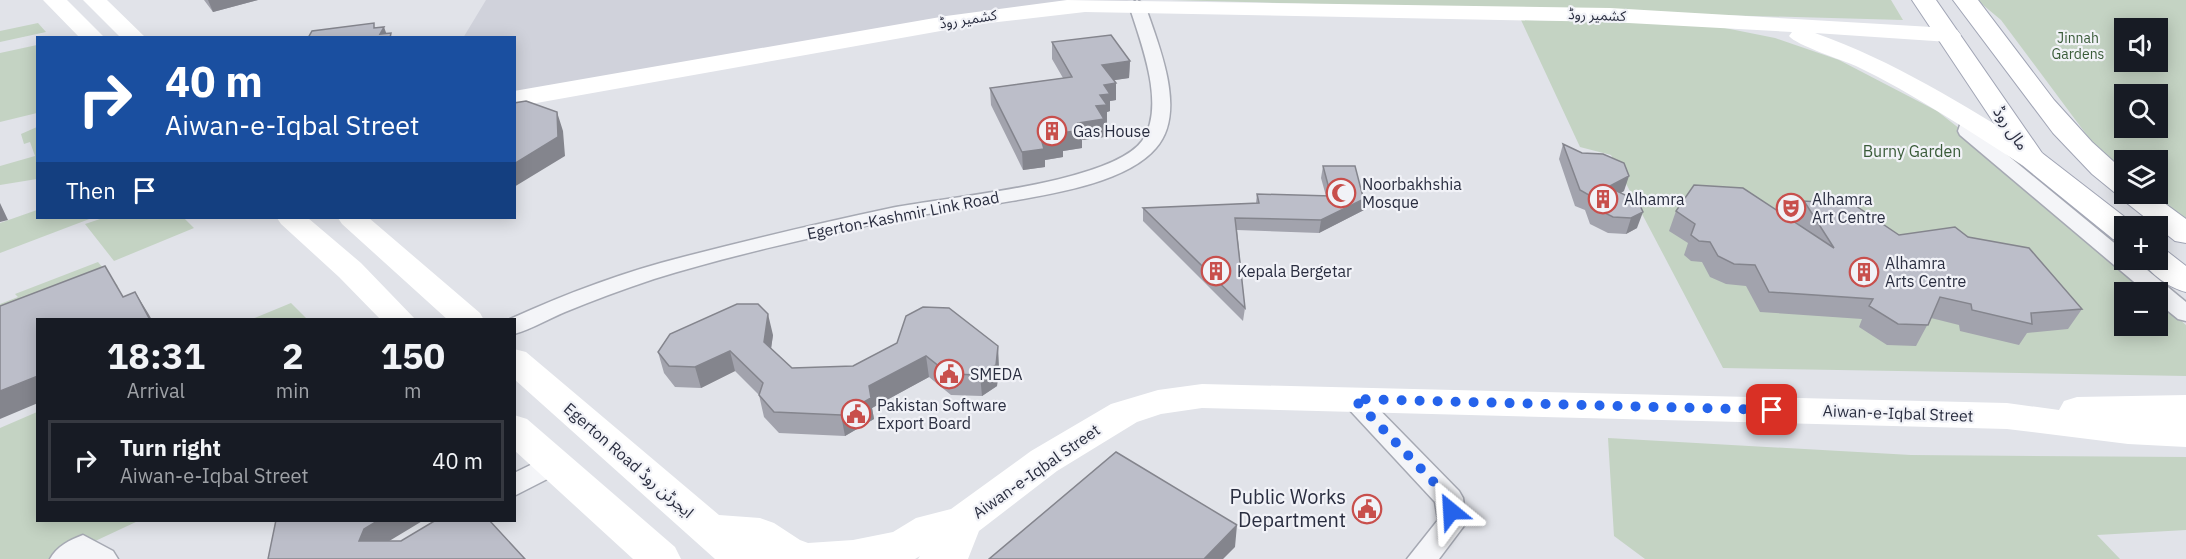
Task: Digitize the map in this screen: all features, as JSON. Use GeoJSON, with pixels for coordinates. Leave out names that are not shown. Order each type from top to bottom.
{"type":"FeatureCollection","features":[{"type":"Feature","properties":{"kind":"main road"},"geometry":{"type":"LineString","coordinates":[[54,0],[92,36]]}},
{"type":"Feature","properties":{"kind":"main road"},"geometry":{"type":"LineString","coordinates":[[94,0],[133,36]]}},
{"type":"Feature","properties":{"kind":"main road","name":"مال روڈ"},"geometry":{"type":"LineString","coordinates":[[1924,0],[2032,159],[2114,224]]}},
{"type":"Feature","properties":{"kind":"main road"},"geometry":{"type":"LineString","coordinates":[[1965,0],[2073,138],[2114,178]]}},
{"type":"Feature","properties":{"kind":"main road","name":"کشمیر روڈ"},"geometry":{"type":"LineString","coordinates":[[516,99],[998,14],[1085,5],[1610,15],[1949,35]]}},
{"type":"Feature","properties":{"kind":"main road","name":"کشمیر روڈ"},"geometry":{"type":"LineString","coordinates":[[1751,22],[1815,40],[1912,83],[2032,159]]}},
{"type":"Feature","properties":{"kind":"main road"},"geometry":{"type":"LineString","coordinates":[[2147,204],[2186,234]]}},
{"type":"Feature","properties":{"kind":"main road"},"geometry":{"type":"LineString","coordinates":[[292,219],[350,270],[398,318]]}},
{"type":"Feature","properties":{"kind":"main road"},"geometry":{"type":"LineString","coordinates":[[352,219],[466,318]]}},
{"type":"Feature","properties":{"kind":"main road"},"geometry":{"type":"LineString","coordinates":[[2168,268],[2186,282]]}},
{"type":"Feature","properties":{"kind":"main road","name":"Egerton Road ایجرٹن روڈ"},"geometry":{"type":"LineString","coordinates":[[516,362],[742,559]]}},
{"type":"Feature","properties":{"kind":"main road","name":"Aiwan-e-Iqbal Street"},"geometry":{"type":"LineString","coordinates":[[891,553],[930,528],[962,522],[1044,461],[1099,427],[1140,408],[1177,398],[1202,396],[1354,399],[2007,416],[2128,431],[2186,434]]}},
{"type":"Feature","properties":{"kind":"main road"},"geometry":{"type":"LineString","coordinates":[[2007,416],[2106,408],[2186,408]]}},
{"type":"Feature","properties":{"kind":"main road"},"geometry":{"type":"LineString","coordinates":[[516,430],[660,559]]}},
{"type":"Feature","properties":{"kind":"main road","name":"Aiwan-e-Iqbal Street"},"geometry":{"type":"LineString","coordinates":[[939,559],[952,548],[962,522]]}},
{"type":"Feature","properties":{"kind":"main road"},"geometry":{"type":"LineString","coordinates":[[710,530],[760,534],[787,553],[808,559],[891,553]]}},
{"type":"Feature","properties":{"kind":"street","name":"Egerton-Kashmir Link Road"},"geometry":{"type":"LineString","coordinates":[[516,325],[603,291],[687,263],[894,214],[1044,188],[1112,170],[1149,145],[1157,129],[1160,113],[1160,86],[1154,56],[1137,5]]}},
{"type":"Feature","properties":{"kind":"street"},"geometry":{"type":"LineString","coordinates":[[1970,120],[1967,131],[2186,314]]}},
{"type":"Feature","properties":{"kind":"street"},"geometry":{"type":"LineString","coordinates":[[1354,399],[1449,498],[1452,523],[1422,559]]}},
{"type":"Feature","properties":{"kind":"street"},"geometry":{"type":"LineString","coordinates":[[516,485],[553,464]]}},
{"type":"Feature","properties":{"kind":"street"},"geometry":{"type":"LineString","coordinates":[[64,559],[83,547],[103,559]]}},
{"type":"Feature","properties":{"kind":"shaded area"},"geometry":{"type":"Polygon","coordinates":[[[486,0],[1133,0],[516,97],[516,36],[464,36],[486,0]]]}},
{"type":"Feature","properties":{"kind":"green space"},"geometry":{"type":"Polygon","coordinates":[[[1171,0],[1891,0],[1903,20],[1171,0]]]}},
{"type":"Feature","properties":{"kind":"green space","name":"Jinnah Gardens"},"geometry":{"type":"Polygon","coordinates":[[[1977,0],[2186,0],[2186,226],[2156,204],[2168,204],[2168,150],[2114,150],[2114,171],[2001,20],[1977,0]]]}},
{"type":"Feature","properties":{"kind":"green space","name":"Burny Garden"},"geometry":{"type":"Polygon","coordinates":[[[1521,20],[1705,24],[1775,38],[1839,60],[1937,111],[1978,143],[2114,262],[2114,270],[2124,270],[2138,282],[2114,282],[2114,336],[2168,336],[2168,309],[2186,325],[2186,376],[1723,368],[1611,155],[1580,147],[1521,20]]]}},
{"type":"Feature","properties":{"kind":"green space"},"geometry":{"type":"Polygon","coordinates":[[[38,23],[46,32],[0,42],[0,31],[38,23]]]}},
{"type":"Feature","properties":{"kind":"green space"},"geometry":{"type":"Polygon","coordinates":[[[36,45],[36,113],[0,122],[0,53],[36,45]]]}},
{"type":"Feature","properties":{"kind":"green space"},"geometry":{"type":"Polygon","coordinates":[[[36,127],[36,179],[0,185],[0,166],[35,156],[30,142],[24,144],[21,134],[36,127]]]}},
{"type":"Feature","properties":{"kind":"green space"},"geometry":{"type":"Polygon","coordinates":[[[36,210],[36,219],[89,219],[0,253],[0,223],[36,210]]]}},
{"type":"Feature","properties":{"kind":"green space"},"geometry":{"type":"Polygon","coordinates":[[[100,219],[185,219],[194,228],[114,261],[85,224],[100,219]]]}},
{"type":"Feature","properties":{"kind":"green space"},"geometry":{"type":"Polygon","coordinates":[[[98,262],[118,286],[0,332],[0,304],[18,297],[15,294],[98,262]]]}},
{"type":"Feature","properties":{"kind":"green space"},"geometry":{"type":"Polygon","coordinates":[[[291,303],[306,318],[254,318],[291,303]]]}},
{"type":"Feature","properties":{"kind":"green space"},"geometry":{"type":"Polygon","coordinates":[[[36,412],[36,522],[136,522],[91,543],[67,559],[0,559],[0,428],[36,412]]]}},
{"type":"Feature","properties":{"kind":"green space"},"geometry":{"type":"Polygon","coordinates":[[[1608,438],[1911,455],[2186,457],[2186,530],[2097,535],[2120,559],[1645,559],[1614,536],[1608,438]]]}},
{"type":"Feature","properties":{"kind":"building"},"geometry":{"type":"Polygon","coordinates":[[[374,23],[374,28],[384,27],[380,34],[391,33],[390,36],[309,36],[312,31],[374,23]]]}},
{"type":"Feature","properties":{"kind":"building"},"geometry":{"type":"Polygon","coordinates":[[[1111,35],[1130,61],[1102,65],[1116,83],[1104,85],[1110,94],[1100,95],[1107,105],[1096,106],[1104,119],[1078,123],[1082,130],[1060,133],[1062,139],[1042,142],[1044,149],[1022,152],[990,88],[1072,77],[1052,42],[1111,35]]]}},
{"type":"Feature","properties":{"kind":"building"},"geometry":{"type":"Polygon","coordinates":[[[526,101],[557,112],[558,137],[516,163],[516,103],[526,101]]]}},
{"type":"Feature","properties":{"kind":"building"},"geometry":{"type":"Polygon","coordinates":[[[1563,144],[1582,153],[1603,154],[1624,163],[1629,176],[1608,187],[1638,201],[1643,212],[1631,218],[1613,217],[1595,208],[1589,195],[1580,190],[1563,144]]]}},
{"type":"Feature","properties":{"kind":"building"},"geometry":{"type":"Polygon","coordinates":[[[1323,166],[1355,166],[1363,197],[1366,198],[1321,220],[1235,218],[1245,308],[1143,208],[1259,203],[1257,194],[1331,196],[1323,166]]]}},
{"type":"Feature","properties":{"kind":"building","name":"Alhamra Arts Centre"},"geometry":{"type":"Polygon","coordinates":[[[1694,185],[1743,188],[1834,248],[1804,201],[1853,204],[1899,235],[1955,227],[1968,237],[2029,248],[2082,309],[2031,313],[2032,324],[1972,310],[1971,304],[1940,297],[1928,325],[1898,324],[1869,306],[1873,299],[1769,292],[1755,265],[1734,264],[1718,256],[1710,242],[1699,241],[1691,235],[1695,224],[1676,211],[1694,185]]]}},
{"type":"Feature","properties":{"kind":"building"},"geometry":{"type":"Polygon","coordinates":[[[105,266],[123,297],[135,292],[149,318],[36,318],[36,377],[0,391],[0,306],[105,266]]]}},
{"type":"Feature","properties":{"kind":"building"},"geometry":{"type":"Polygon","coordinates":[[[737,304],[758,304],[768,314],[764,342],[792,368],[853,366],[897,343],[906,316],[923,307],[949,308],[998,346],[996,365],[980,375],[949,374],[926,356],[869,386],[871,398],[841,415],[774,412],[759,395],[763,383],[730,351],[695,367],[669,366],[658,352],[670,334],[737,304]]]}},
{"type":"Feature","properties":{"kind":"building"},"geometry":{"type":"Polygon","coordinates":[[[1116,452],[1237,525],[1204,559],[989,559],[1116,452]]]}},
{"type":"Feature","properties":{"kind":"building"},"geometry":{"type":"Polygon","coordinates":[[[276,522],[376,522],[364,529],[359,541],[401,541],[433,522],[491,522],[525,559],[268,559],[276,522]]]}},
{"type":"Feature","properties":{"kind":"place","name":"Gas House"},"geometry":{"type":"Point","coordinates":[1052,131]}},
{"type":"Feature","properties":{"kind":"place","name":"Noorbakhshia Mosque"},"geometry":{"type":"Point","coordinates":[1341,193]}},
{"type":"Feature","properties":{"kind":"place","name":"Alhamra"},"geometry":{"type":"Point","coordinates":[1603,199]}},
{"type":"Feature","properties":{"kind":"place","name":"Alhamra Art Centre"},"geometry":{"type":"Point","coordinates":[1791,208]}},
{"type":"Feature","properties":{"kind":"place","name":"Kepala Bergetar"},"geometry":{"type":"Point","coordinates":[1216,271]}},
{"type":"Feature","properties":{"kind":"place","name":"Alhamra Arts Centre"},"geometry":{"type":"Point","coordinates":[1864,272]}},
{"type":"Feature","properties":{"kind":"place","name":"SMEDA"},"geometry":{"type":"Point","coordinates":[949,374]}},
{"type":"Feature","properties":{"kind":"place","name":"Pakistan Software Export Board"},"geometry":{"type":"Point","coordinates":[856,414]}},
{"type":"Feature","properties":{"kind":"place","name":"Public Works Department"},"geometry":{"type":"Point","coordinates":[1367,509]}},
{"type":"Feature","properties":{"kind":"route"},"geometry":{"type":"LineString","coordinates":[[1451,511],[1449,498],[1354,399],[1772,410]]}}]}
